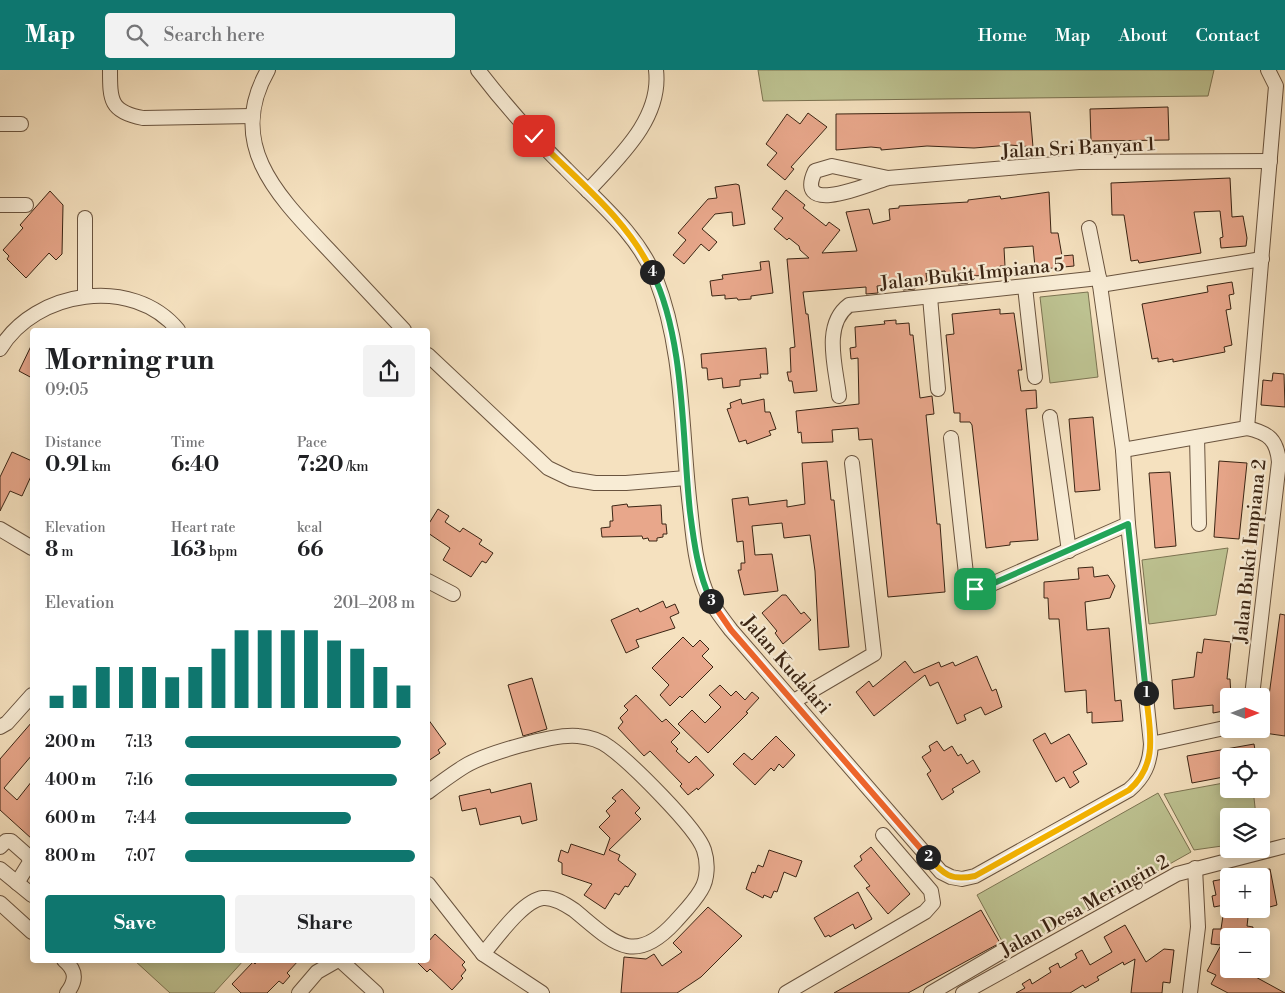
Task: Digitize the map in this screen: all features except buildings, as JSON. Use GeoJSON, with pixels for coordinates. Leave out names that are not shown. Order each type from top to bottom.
{"type":"FeatureCollection","features":[{"type":"Feature","properties":{"kind":"street"},"geometry":{"type":"LineString","coordinates":[[110,70],[113,102],[120,112],[130,116],[143,118],[252,116]]}},
{"type":"Feature","properties":{"kind":"street"},"geometry":{"type":"LineString","coordinates":[[268,70],[261,82],[252,116],[253,142],[260,164],[285,203],[402,328]]}},
{"type":"Feature","properties":{"kind":"street","name":"Jalan Kudalari"},"geometry":{"type":"LineString","coordinates":[[478,70],[502,102],[621,223],[636,242],[656,279],[674,349],[686,478],[698,565],[705,588],[715,609],[731,630],[942,872],[951,877],[962,879],[988,869],[1129,790],[1139,781],[1146,770],[1151,744],[1128,524],[1123,450],[1099,282],[1089,228]]}},
{"type":"Feature","properties":{"kind":"street"},"geometry":{"type":"LineString","coordinates":[[588,191],[635,139],[654,101],[656,70]]}},
{"type":"Feature","properties":{"kind":"street"},"geometry":{"type":"LineString","coordinates":[[1123,450],[1247,428],[1276,86],[1270,73]]}},
{"type":"Feature","properties":{"kind":"street"},"geometry":{"type":"LineString","coordinates":[[0,124],[21,124]]}},
{"type":"Feature","properties":{"kind":"street","name":"Jalan Sri Banyan 1"},"geometry":{"type":"LineString","coordinates":[[888,178],[842,168],[822,167],[815,170],[812,178],[812,187],[816,193],[823,196],[833,196],[888,178],[1079,162],[1270,161]]}},
{"type":"Feature","properties":{"kind":"street"},"geometry":{"type":"LineString","coordinates":[[0,205],[26,204]]}},
{"type":"Feature","properties":{"kind":"street"},"geometry":{"type":"LineString","coordinates":[[85,218],[85,295]]}},
{"type":"Feature","properties":{"kind":"street","name":"Jalan Bukit Impiana 5"},"geometry":{"type":"LineString","coordinates":[[840,396],[833,336],[838,317],[849,305],[1025,287],[1099,282],[1262,259]]}},
{"type":"Feature","properties":{"kind":"street"},"geometry":{"type":"LineString","coordinates":[[1025,287],[1035,377]]}},
{"type":"Feature","properties":{"kind":"street"},"geometry":{"type":"LineString","coordinates":[[0,349],[22,325],[46,308],[85,295],[129,300],[153,308],[176,328]]}},
{"type":"Feature","properties":{"kind":"street"},"geometry":{"type":"LineString","coordinates":[[930,297],[938,389]]}},
{"type":"Feature","properties":{"kind":"street"},"geometry":{"type":"LineString","coordinates":[[430,357],[548,468],[570,479],[626,483],[686,478]]}},
{"type":"Feature","properties":{"kind":"street"},"geometry":{"type":"LineString","coordinates":[[1050,417],[1069,550]]}},
{"type":"Feature","properties":{"kind":"street","name":"Jalan Bukit Impiana 2"},"geometry":{"type":"LineString","coordinates":[[1247,428],[1262,431],[1272,437],[1278,448],[1279,462],[1253,688]]}},
{"type":"Feature","properties":{"kind":"street"},"geometry":{"type":"LineString","coordinates":[[1197,437],[1199,524]]}},
{"type":"Feature","properties":{"kind":"street"},"geometry":{"type":"LineString","coordinates":[[951,438],[968,583],[975,589],[985,587],[1128,524]]}},
{"type":"Feature","properties":{"kind":"street"},"geometry":{"type":"LineString","coordinates":[[794,701],[874,654],[852,463]]}},
{"type":"Feature","properties":{"kind":"street"},"geometry":{"type":"LineString","coordinates":[[0,529],[30,547]]}},
{"type":"Feature","properties":{"kind":"street"},"geometry":{"type":"LineString","coordinates":[[430,582],[452,594]]}},
{"type":"Feature","properties":{"kind":"street"},"geometry":{"type":"LineString","coordinates":[[0,727],[7,723],[30,697]]}},
{"type":"Feature","properties":{"kind":"street"},"geometry":{"type":"LineString","coordinates":[[1151,744],[1220,729]]}},
{"type":"Feature","properties":{"kind":"street"},"geometry":{"type":"LineString","coordinates":[[430,791],[466,765],[486,757],[558,737],[576,736],[593,739],[609,747],[661,796],[697,837],[704,849],[706,869],[702,890],[668,930],[653,942],[640,947],[626,947],[613,941],[568,906],[555,899],[543,898],[524,908],[483,954]]}},
{"type":"Feature","properties":{"kind":"street"},"geometry":{"type":"LineString","coordinates":[[786,993],[925,912],[932,903],[931,891],[883,835]]}},
{"type":"Feature","properties":{"kind":"street"},"geometry":{"type":"LineString","coordinates":[[0,847],[6,841],[11,841],[28,856],[30,862],[17,883]]}},
{"type":"Feature","properties":{"kind":"street","name":"Jalan Desa Meringin 2"},"geometry":{"type":"LineString","coordinates":[[963,993],[1158,882],[1195,868],[1285,846]]}},
{"type":"Feature","properties":{"kind":"street"},"geometry":{"type":"LineString","coordinates":[[1190,993],[1198,927],[1195,868]]}},
{"type":"Feature","properties":{"kind":"street"},"geometry":{"type":"LineString","coordinates":[[0,869],[30,894]]}},
{"type":"Feature","properties":{"kind":"street"},"geometry":{"type":"LineString","coordinates":[[430,887],[483,954],[542,993]]}},
{"type":"Feature","properties":{"kind":"street"},"geometry":{"type":"LineString","coordinates":[[430,907],[440,900]]}},
{"type":"Feature","properties":{"kind":"street"},"geometry":{"type":"LineString","coordinates":[[0,903],[30,930]]}},
{"type":"Feature","properties":{"kind":"street","name":"Jalan Desa Meringin 2"},"geometry":{"type":"LineString","coordinates":[[931,993],[1001,952]]}},
{"type":"Feature","properties":{"kind":"street"},"geometry":{"type":"LineString","coordinates":[[67,993],[74,980],[72,963]]}},
{"type":"Feature","properties":{"kind":"street"},"geometry":{"type":"LineString","coordinates":[[299,993],[317,972],[334,963]]}},
{"type":"Feature","properties":{"kind":"street"},"geometry":{"type":"LineString","coordinates":[[342,963],[376,993]]}},
{"type":"Feature","properties":{"kind":"green space"},"geometry":{"type":"Polygon","coordinates":[[[758,70],[1214,70],[1208,96],[763,101],[758,70]]]}},
{"type":"Feature","properties":{"kind":"green space"},"geometry":{"type":"Polygon","coordinates":[[[1088,292],[1098,377],[1050,383],[1040,297],[1088,292]]]}},
{"type":"Feature","properties":{"kind":"green space"},"geometry":{"type":"Polygon","coordinates":[[[1228,548],[1216,615],[1149,624],[1142,560],[1228,548]]]}},
{"type":"Feature","properties":{"kind":"green space"},"geometry":{"type":"Polygon","coordinates":[[[1220,784],[1220,798],[1254,798],[1255,808],[1220,808],[1220,846],[1194,850],[1164,794],[1220,784]]]}},
{"type":"Feature","properties":{"kind":"green space"},"geometry":{"type":"Polygon","coordinates":[[[1158,793],[1191,852],[1009,954],[977,895],[1158,793]]]}},
{"type":"Feature","properties":{"kind":"green space"},"geometry":{"type":"Polygon","coordinates":[[[137,963],[241,963],[214,993],[170,993],[137,963]]]}},
{"type":"Feature","properties":{"kind":"route"},"geometry":{"type":"LineString","coordinates":[[534,136],[621,223],[641,249],[656,279],[674,349],[686,478],[698,565],[705,588],[715,609],[731,630],[942,872],[951,877],[962,879],[975,876],[1129,790],[1139,781],[1146,770],[1150,758],[1151,744],[1128,524],[985,587],[975,589]]}}]}
